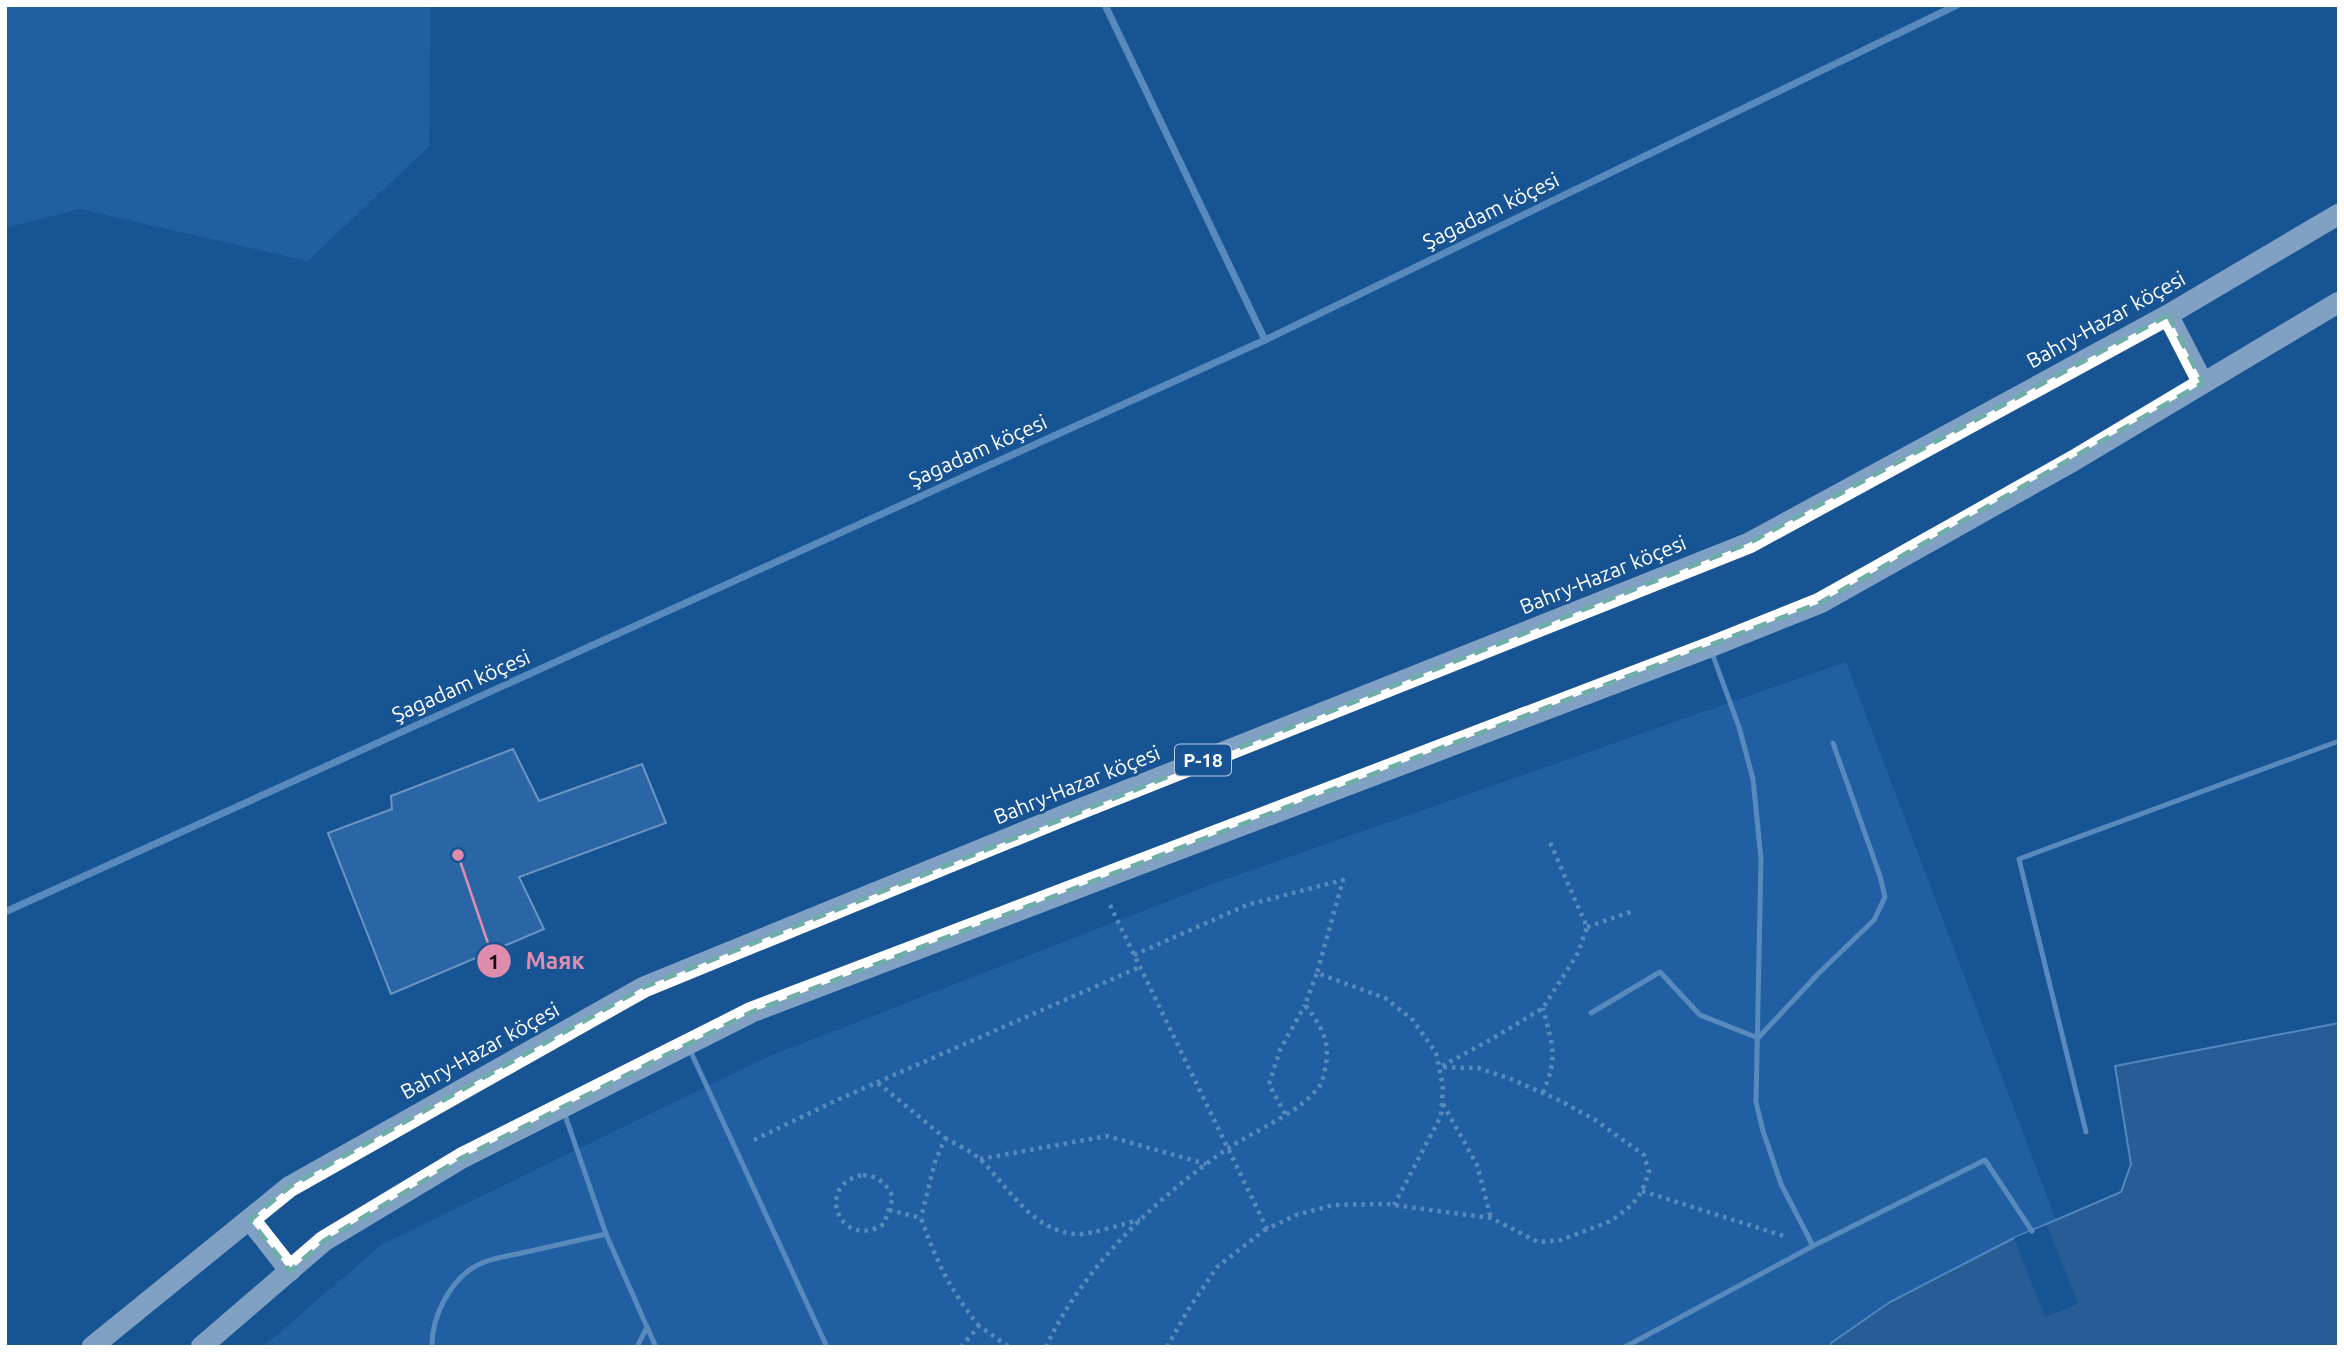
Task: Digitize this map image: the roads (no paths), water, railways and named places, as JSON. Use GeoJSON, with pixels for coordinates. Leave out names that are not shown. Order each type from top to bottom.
{"type":"FeatureCollection","features":[{"type":"Feature","properties":{"kind":"highway","name":"Bahry-Hazar köçesi"},"geometry":{"type":"LineString","coordinates":[[92,1347],[289,1187],[643,987],[1070,813],[1749,543],[2168,315],[2339,214]]}},
{"type":"Feature","properties":{"kind":"highway"},"geometry":{"type":"LineString","coordinates":[[201,1347],[324,1241],[451,1165],[752,1012],[1820,603],[2073,461],[2339,302]]}},
{"type":"Feature","properties":{"kind":"highway"},"geometry":{"type":"LineString","coordinates":[[2168,315],[2203,383]]}},
{"type":"Feature","properties":{"kind":"highway"},"geometry":{"type":"LineString","coordinates":[[250,1220],[290,1271]]}},
{"type":"Feature","properties":{"kind":"street"},"geometry":{"type":"LineString","coordinates":[[1105,5],[1265,340]]}},
{"type":"Feature","properties":{"kind":"street","name":"Şagadam köçesi"},"geometry":{"type":"LineString","coordinates":[[5,912],[1265,340],[1957,5]]}},
{"type":"Feature","properties":{"kind":"lane"},"geometry":{"type":"LineString","coordinates":[[1710,647],[1739,727],[1753,779],[1761,859],[1756,1102],[1781,1184],[1814,1246]]}},
{"type":"Feature","properties":{"kind":"lane"},"geometry":{"type":"LineString","coordinates":[[2086,1132],[2019,859],[2339,741]]}},
{"type":"Feature","properties":{"kind":"lane"},"geometry":{"type":"LineString","coordinates":[[1758,1038],[1874,920],[1885,897],[1833,743]]}},
{"type":"Feature","properties":{"kind":"lane"},"geometry":{"type":"LineString","coordinates":[[1591,1013],[1660,972],[1700,1015],[1758,1038]]}},
{"type":"Feature","properties":{"kind":"lane"},"geometry":{"type":"LineString","coordinates":[[688,1044],[827,1347]]}},
{"type":"Feature","properties":{"kind":"lane"},"geometry":{"type":"LineString","coordinates":[[562,1107],[606,1234],[656,1347]]}},
{"type":"Feature","properties":{"kind":"lane"},"geometry":{"type":"LineString","coordinates":[[1625,1347],[1814,1246],[1985,1160],[2032,1231]]}},
{"type":"Feature","properties":{"kind":"lane"},"geometry":{"type":"LineString","coordinates":[[432,1347],[432,1333],[441,1308],[454,1286],[473,1268],[497,1258],[606,1234]]}},
{"type":"Feature","properties":{"kind":"lane"},"geometry":{"type":"LineString","coordinates":[[638,1347],[647,1327]]}},
{"type":"Feature","properties":{"kind":"place","name":"Маяк"},"geometry":{"type":"Point","coordinates":[458,855]}}]}
